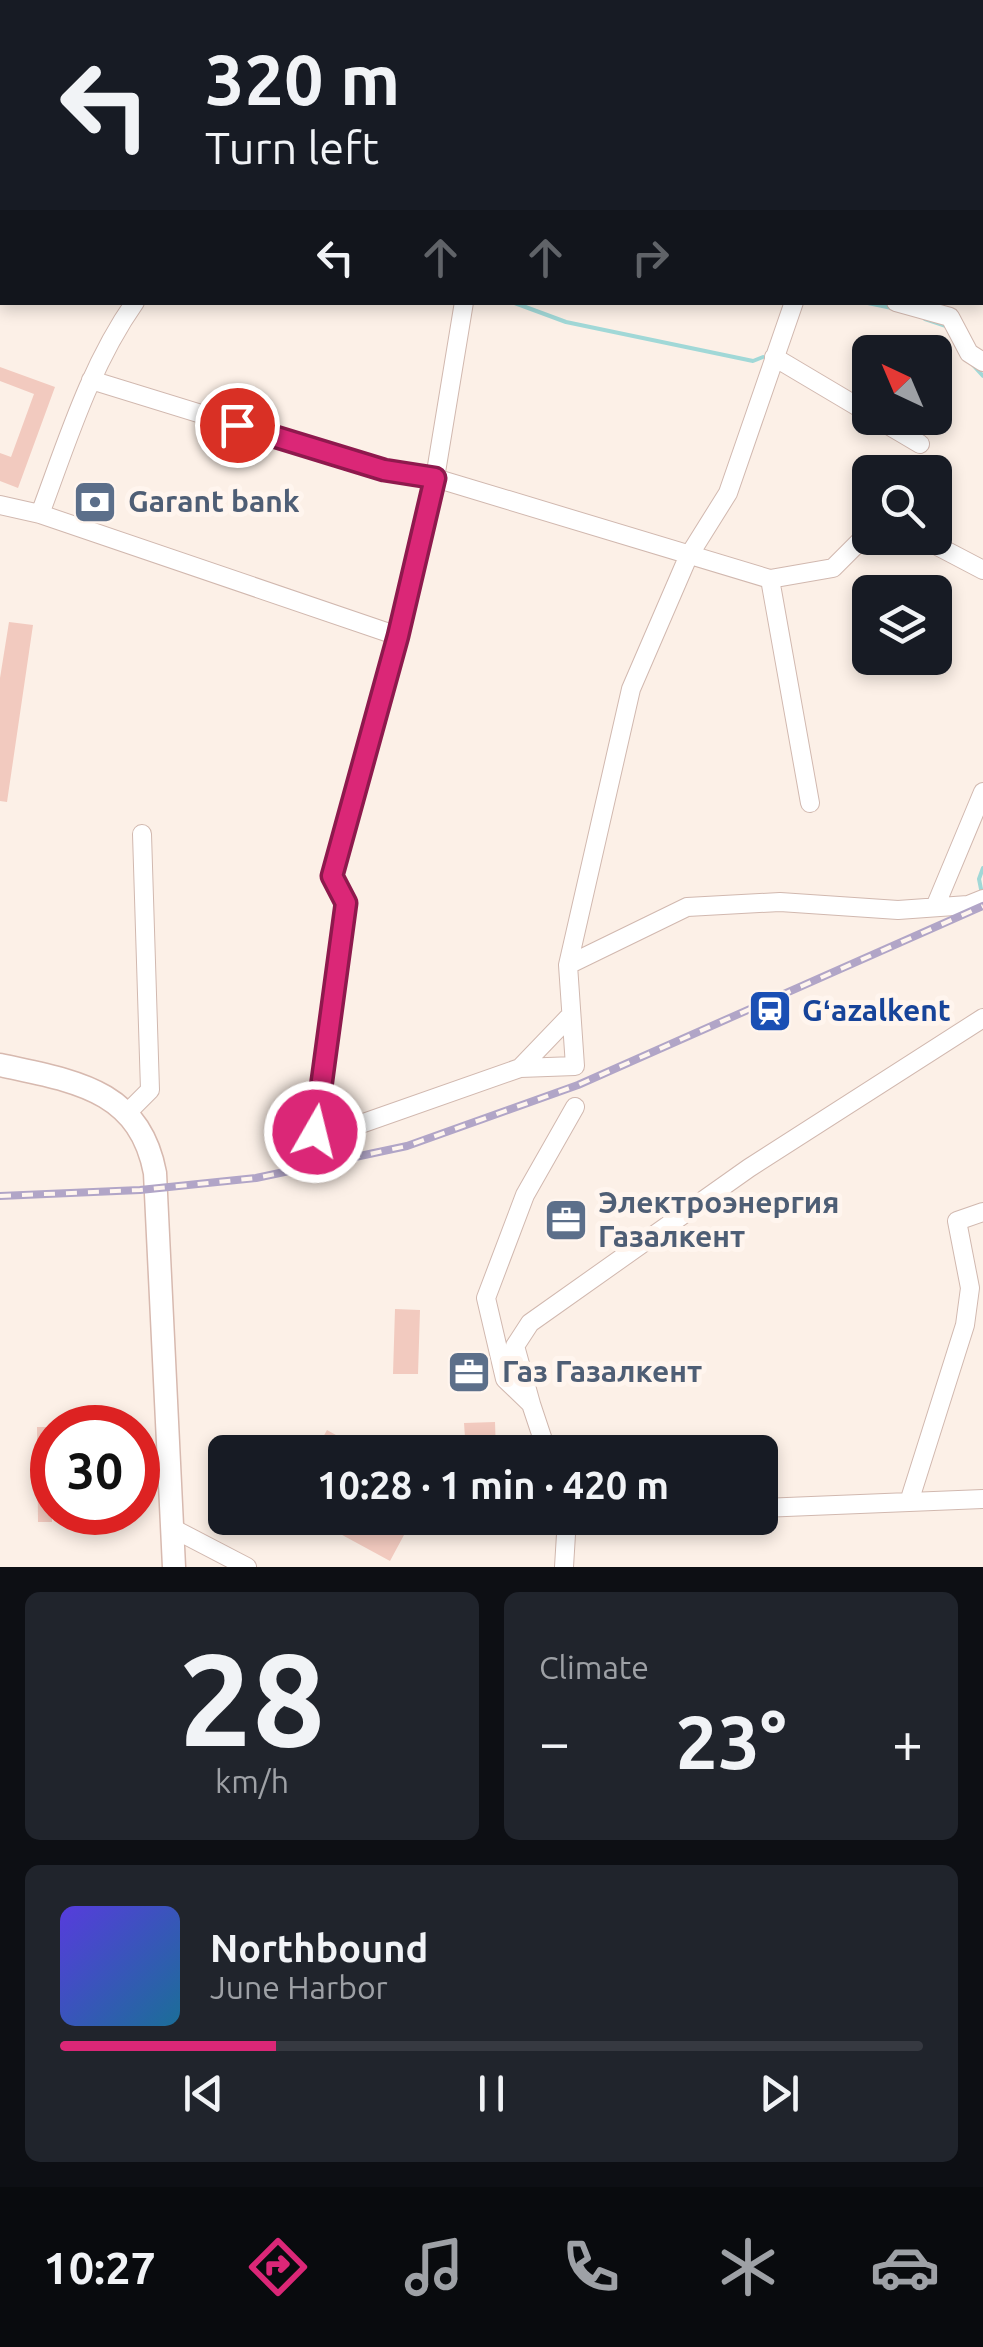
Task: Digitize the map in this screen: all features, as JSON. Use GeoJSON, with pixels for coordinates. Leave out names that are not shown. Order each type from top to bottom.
{"type":"FeatureCollection","features":[{"type":"Feature","properties":{"kind":"main road"},"geometry":{"type":"LineString","coordinates":[[0,1065],[83,1084],[127,1113],[147,1141],[155,1173],[174,1567]]}},
{"type":"Feature","properties":{"kind":"street"},"geometry":{"type":"LineString","coordinates":[[40,514],[91,380],[133,305]]}},
{"type":"Feature","properties":{"kind":"street"},"geometry":{"type":"LineString","coordinates":[[464,305],[435,478],[398,636],[332,876],[346,903],[315,1132],[355,1126],[520,1068],[574,1066],[568,1018],[568,965],[631,689],[688,558],[728,493],[793,305]]}},
{"type":"Feature","properties":{"kind":"street"},"geometry":{"type":"LineString","coordinates":[[908,305],[950,316],[969,353],[983,362]]}},
{"type":"Feature","properties":{"kind":"street"},"geometry":{"type":"LineString","coordinates":[[774,357],[852,403]]}},
{"type":"Feature","properties":{"kind":"street"},"geometry":{"type":"LineString","coordinates":[[91,380],[384,470],[435,478],[770,580],[833,568],[852,549]]}},
{"type":"Feature","properties":{"kind":"street"},"geometry":{"type":"LineString","coordinates":[[905,435],[920,444]]}},
{"type":"Feature","properties":{"kind":"street"},"geometry":{"type":"LineString","coordinates":[[0,505],[40,514],[398,636]]}},
{"type":"Feature","properties":{"kind":"street"},"geometry":{"type":"LineString","coordinates":[[952,554],[983,570]]}},
{"type":"Feature","properties":{"kind":"street"},"geometry":{"type":"LineString","coordinates":[[770,580],[810,804]]}},
{"type":"Feature","properties":{"kind":"street"},"geometry":{"type":"LineString","coordinates":[[935,907],[983,792]]}},
{"type":"Feature","properties":{"kind":"street"},"geometry":{"type":"LineString","coordinates":[[127,1113],[150,1090],[142,834]]}},
{"type":"Feature","properties":{"kind":"street"},"geometry":{"type":"LineString","coordinates":[[568,965],[687,906],[780,902],[898,910],[968,905],[983,898]]}},
{"type":"Feature","properties":{"kind":"street"},"geometry":{"type":"LineString","coordinates":[[520,1068],[568,1018]]}},
{"type":"Feature","properties":{"kind":"street"},"geometry":{"type":"LineString","coordinates":[[541,1435],[515,1346],[530,1323],[748,1168],[983,1018]]}},
{"type":"Feature","properties":{"kind":"street"},"geometry":{"type":"LineString","coordinates":[[531,1404],[505,1379],[486,1298],[524,1194],[575,1107]]}},
{"type":"Feature","properties":{"kind":"street"},"geometry":{"type":"LineString","coordinates":[[909,1502],[965,1325],[970,1288],[957,1221],[983,1212]]}},
{"type":"Feature","properties":{"kind":"street"},"geometry":{"type":"LineString","coordinates":[[778,1507],[983,1499]]}},
{"type":"Feature","properties":{"kind":"street"},"geometry":{"type":"LineString","coordinates":[[172,1528],[247,1567]]}},
{"type":"Feature","properties":{"kind":"street"},"geometry":{"type":"LineString","coordinates":[[564,1567],[566,1535]]}},
{"type":"Feature","properties":{"kind":"building"},"geometry":{"type":"Polygon","coordinates":[[[0,367],[55,387],[18,488],[0,481],[0,453],[11,457],[34,394],[0,381],[0,367]]]}},
{"type":"Feature","properties":{"kind":"building"},"geometry":{"type":"Polygon","coordinates":[[[9,622],[33,625],[7,802],[0,801],[0,678],[9,622]]]}},
{"type":"Feature","properties":{"kind":"building"},"geometry":{"type":"Polygon","coordinates":[[[395,1309],[420,1310],[418,1374],[393,1374],[395,1309]]]}},
{"type":"Feature","properties":{"kind":"building"},"geometry":{"type":"Polygon","coordinates":[[[495,1422],[495,1435],[465,1435],[464,1423],[495,1422]]]}},
{"type":"Feature","properties":{"kind":"building"},"geometry":{"type":"Polygon","coordinates":[[[342,1535],[404,1535],[390,1561],[342,1535]]]}},
{"type":"Feature","properties":{"kind":"waterway"},"geometry":{"type":"LineString","coordinates":[[520,305],[566,322],[753,361],[763,357]]}},
{"type":"Feature","properties":{"kind":"waterway"},"geometry":{"type":"LineString","coordinates":[[878,305],[892,308]]}},
{"type":"Feature","properties":{"kind":"waterway"},"geometry":{"type":"LineString","coordinates":[[925,319],[949,327]]}},
{"type":"Feature","properties":{"kind":"waterway"},"geometry":{"type":"LineString","coordinates":[[973,365],[983,376]]}},
{"type":"Feature","properties":{"kind":"waterway"},"geometry":{"type":"LineString","coordinates":[[982,894],[979,879],[983,868]]}},
{"type":"Feature","properties":{"kind":"railway"},"geometry":{"type":"LineString","coordinates":[[0,1196],[140,1190],[256,1178],[407,1146],[578,1085],[983,906]]}},
{"type":"Feature","properties":{"kind":"place","name":"Garant bank"},"geometry":{"type":"Point","coordinates":[95,502]}},
{"type":"Feature","properties":{"kind":"place","name":"Gʻazalkent"},"geometry":{"type":"Point","coordinates":[770,1011]}},
{"type":"Feature","properties":{"kind":"place","name":"Электроэнергия Газалкент"},"geometry":{"type":"Point","coordinates":[566,1220]}},
{"type":"Feature","properties":{"kind":"place","name":"Газ Газалкент"},"geometry":{"type":"Point","coordinates":[469,1372]}},
{"type":"Feature","properties":{"kind":"route"},"geometry":{"type":"LineString","coordinates":[[237,425],[384,470],[435,478],[398,636],[332,876],[346,903],[315,1132]]}}]}
